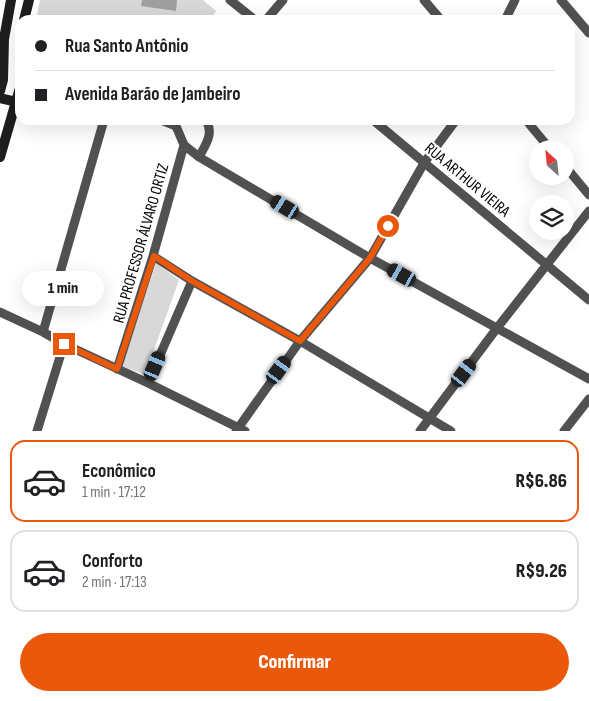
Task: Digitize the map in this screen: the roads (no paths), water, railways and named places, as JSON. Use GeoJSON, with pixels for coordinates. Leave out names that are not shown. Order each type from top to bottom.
{"type":"FeatureCollection","features":[{"type":"Feature","properties":{"kind":"main road"},"geometry":{"type":"LineString","coordinates":[[0,91],[3,80],[4,39],[11,0]]}},
{"type":"Feature","properties":{"kind":"main road"},"geometry":{"type":"LineString","coordinates":[[25,15],[28,0]]}},
{"type":"Feature","properties":{"kind":"main road"},"geometry":{"type":"LineString","coordinates":[[0,98],[15,95]]}},
{"type":"Feature","properties":{"kind":"main road"},"geometry":{"type":"LineString","coordinates":[[0,157],[3,135],[15,104]]}},
{"type":"Feature","properties":{"kind":"street"},"geometry":{"type":"LineString","coordinates":[[230,0],[248,15]]}},
{"type":"Feature","properties":{"kind":"street"},"geometry":{"type":"LineString","coordinates":[[270,15],[283,0]]}},
{"type":"Feature","properties":{"kind":"street"},"geometry":{"type":"LineString","coordinates":[[424,0],[437,15]]}},
{"type":"Feature","properties":{"kind":"street"},"geometry":{"type":"LineString","coordinates":[[508,15],[515,0]]}},
{"type":"Feature","properties":{"kind":"street"},"geometry":{"type":"LineString","coordinates":[[561,0],[574,15]]}},
{"type":"Feature","properties":{"kind":"street"},"geometry":{"type":"LineString","coordinates":[[575,16],[589,33]]}},
{"type":"Feature","properties":{"kind":"street"},"geometry":{"type":"LineString","coordinates":[[43,332],[103,125]]}},
{"type":"Feature","properties":{"kind":"street"},"geometry":{"type":"LineString","coordinates":[[179,125],[184,145],[199,157],[370,258],[589,378]]}},
{"type":"Feature","properties":{"kind":"street"},"geometry":{"type":"LineString","coordinates":[[199,157],[207,143],[209,125]]}},
{"type":"Feature","properties":{"kind":"street","name":"RUA ARTHUR VIEIRA"},"geometry":{"type":"LineString","coordinates":[[380,125],[589,300]]}},
{"type":"Feature","properties":{"kind":"street"},"geometry":{"type":"LineString","coordinates":[[0,312],[148,383],[240,430],[300,341],[370,258],[424,163],[452,125]]}},
{"type":"Feature","properties":{"kind":"street"},"geometry":{"type":"LineString","coordinates":[[530,125],[543,140]]}},
{"type":"Feature","properties":{"kind":"street","name":"RUA PROFESSOR ÁLVARO ORTIZ"},"geometry":{"type":"LineString","coordinates":[[117,369],[154,256],[184,145]]}},
{"type":"Feature","properties":{"kind":"street"},"geometry":{"type":"LineString","coordinates":[[574,177],[589,195]]}},
{"type":"Feature","properties":{"kind":"street"},"geometry":{"type":"LineString","coordinates":[[420,431],[546,264],[589,211]]}},
{"type":"Feature","properties":{"kind":"street"},"geometry":{"type":"LineString","coordinates":[[154,256],[192,281],[300,341],[452,431]]}},
{"type":"Feature","properties":{"kind":"street"},"geometry":{"type":"LineString","coordinates":[[148,383],[192,281]]}},
{"type":"Feature","properties":{"kind":"street"},"geometry":{"type":"LineString","coordinates":[[37,431],[64,344]]}},
{"type":"Feature","properties":{"kind":"street"},"geometry":{"type":"LineString","coordinates":[[564,431],[589,399]]}}]}
